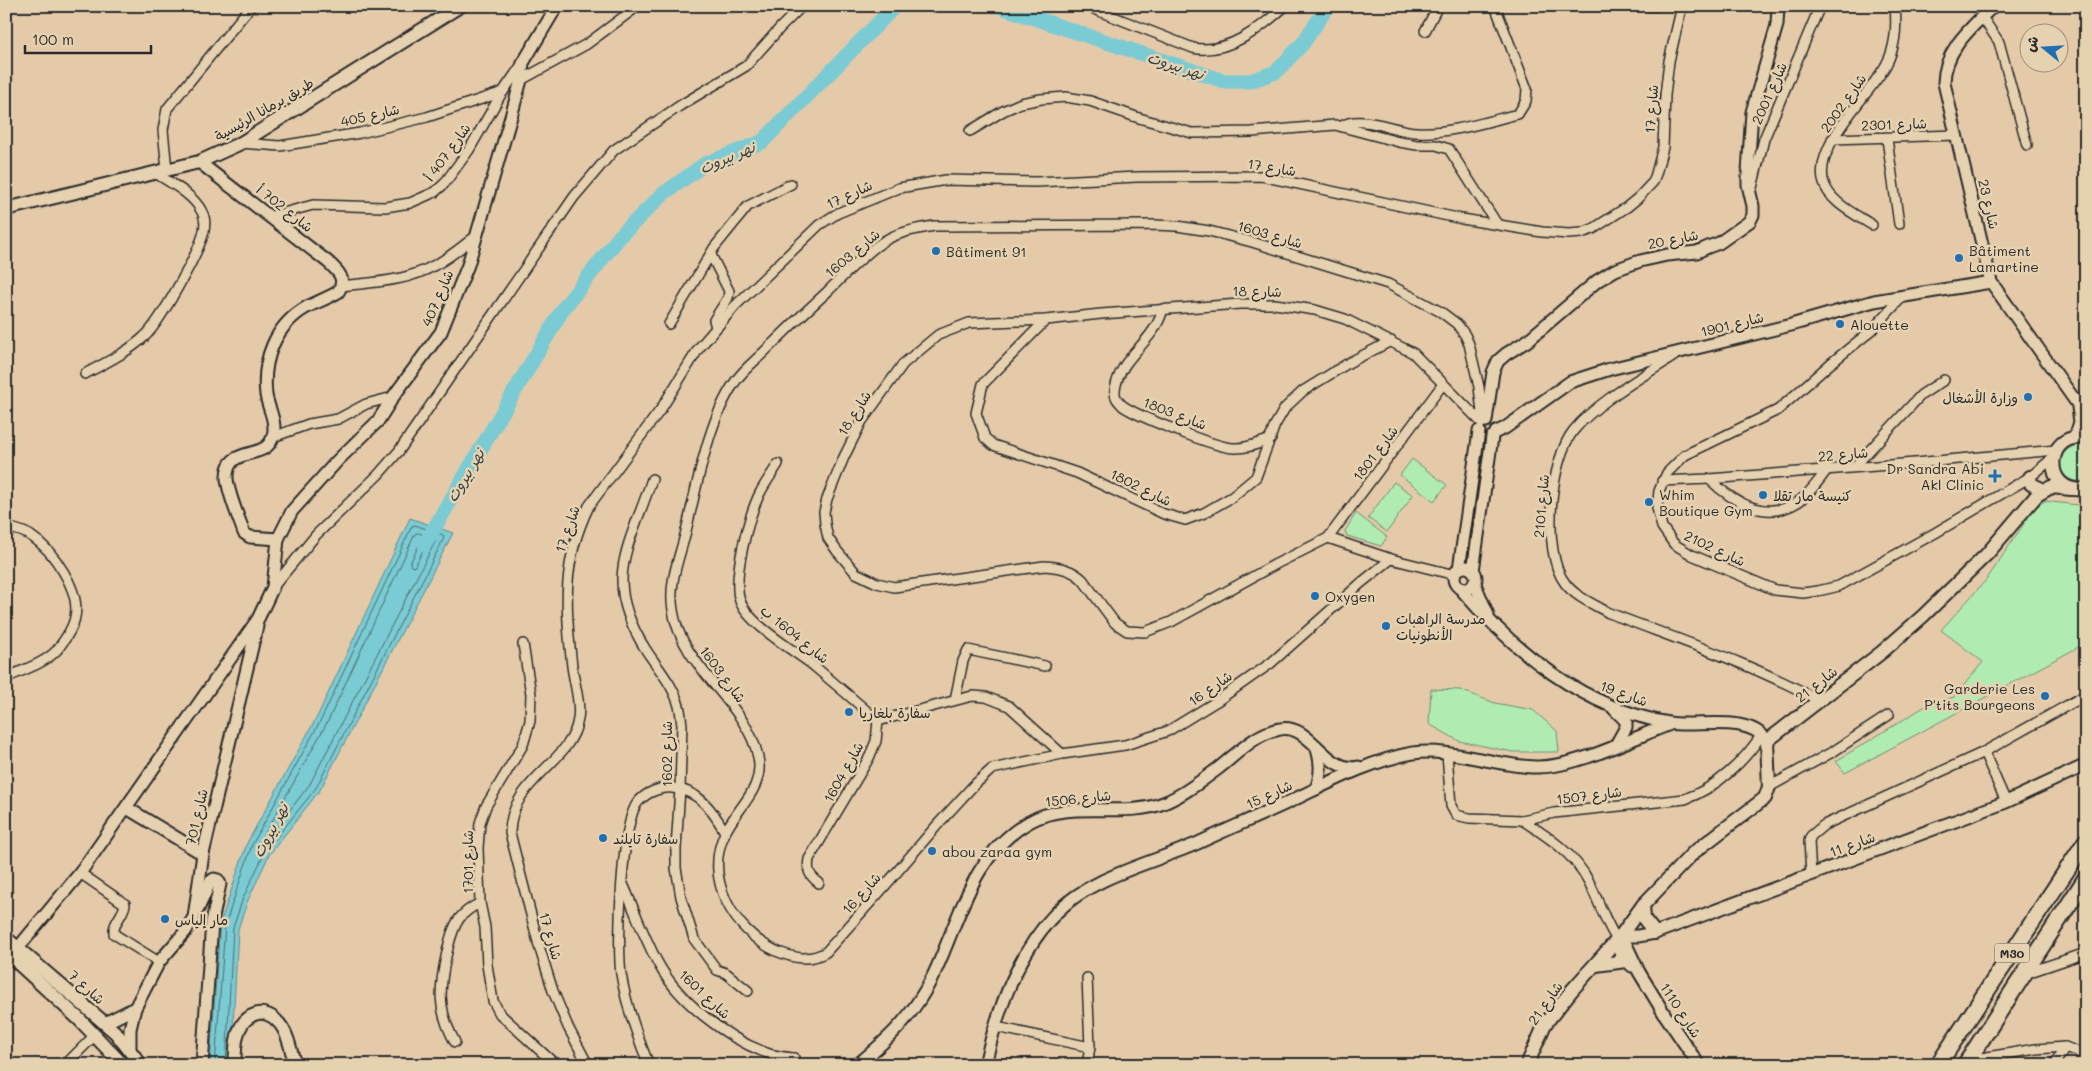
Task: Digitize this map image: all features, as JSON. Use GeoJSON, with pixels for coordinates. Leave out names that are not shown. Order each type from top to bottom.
{"type":"FeatureCollection","features":[{"type":"Feature","properties":{"kind":"highway","name":"M30"},"geometry":{"type":"LineString","coordinates":[[1938,1065],[2086,841]]}},
{"type":"Feature","properties":{"kind":"highway","name":"M30"},"geometry":{"type":"LineString","coordinates":[[1967,1062],[2086,878]]}},
{"type":"Feature","properties":{"kind":"main road","name":"طريق برمانا الرئيسية"},"geometry":{"type":"LineString","coordinates":[[6,209],[200,162],[241,143],[460,6]]}},
{"type":"Feature","properties":{"kind":"main road"},"geometry":{"type":"LineString","coordinates":[[2071,489],[2058,480],[2053,466],[2055,454],[2068,440],[2080,438]]}},
{"type":"Feature","properties":{"kind":"main road"},"geometry":{"type":"LineString","coordinates":[[2030,477],[2031,484],[2044,490],[2058,487],[2086,490]]}},
{"type":"Feature","properties":{"kind":"main road","name":"شارع 21"},"geometry":{"type":"LineString","coordinates":[[1764,737],[1820,701],[1882,652],[1987,554],[2037,495],[2044,490]]}},
{"type":"Feature","properties":{"kind":"main road"},"geometry":{"type":"LineString","coordinates":[[1764,737],[1769,787]]}},
{"type":"Feature","properties":{"kind":"main road","name":"شارع 21"},"geometry":{"type":"LineString","coordinates":[[1527,1065],[1545,1024],[1572,990],[1619,938],[1643,906],[1693,853],[1765,798],[1769,787]]}},
{"type":"Feature","properties":{"kind":"main road"},"geometry":{"type":"LineString","coordinates":[[1643,906],[1644,919],[1655,933]]}},
{"type":"Feature","properties":{"kind":"main road","name":"شارع 7"},"geometry":{"type":"LineString","coordinates":[[6,938],[12,950],[116,1032],[142,1065]]}},
{"type":"Feature","properties":{"kind":"main road"},"geometry":{"type":"LineString","coordinates":[[12,950],[45,987],[123,1065]]}},
{"type":"Feature","properties":{"kind":"main road"},"geometry":{"type":"LineString","coordinates":[[1596,965],[1626,961]]}},
{"type":"Feature","properties":{"kind":"main road"},"geometry":{"type":"LineString","coordinates":[[45,987],[63,995],[108,1035],[115,1034],[116,1032]]}},
{"type":"Feature","properties":{"kind":"street"},"geometry":{"type":"LineString","coordinates":[[86,374],[134,345],[151,330],[179,285],[203,236],[205,220],[203,213],[198,206],[161,172],[163,130],[167,109],[251,6]]}},
{"type":"Feature","properties":{"kind":"street","name":"شارع 407"},"geometry":{"type":"LineString","coordinates":[[258,619],[273,587],[278,539],[292,510],[338,460],[373,427],[441,332],[468,265],[521,80],[524,63],[557,6]]}},
{"type":"Feature","properties":{"kind":"street"},"geometry":{"type":"LineString","coordinates":[[521,80],[587,44],[638,6]]}},
{"type":"Feature","properties":{"kind":"street"},"geometry":{"type":"LineString","coordinates":[[273,587],[316,535],[400,451],[574,197],[601,163],[623,143],[746,66],[802,6]]}},
{"type":"Feature","properties":{"kind":"street"},"geometry":{"type":"LineString","coordinates":[[1086,6],[1193,48],[1203,50],[1218,47],[1246,36],[1285,6]]}},
{"type":"Feature","properties":{"kind":"street"},"geometry":{"type":"LineString","coordinates":[[1425,31],[1438,6]]}},
{"type":"Feature","properties":{"kind":"street"},"geometry":{"type":"LineString","coordinates":[[1342,126],[1352,122],[1372,123],[1414,132],[1433,132],[1518,114],[1526,100],[1527,89],[1496,6]]}},
{"type":"Feature","properties":{"kind":"street"},"geometry":{"type":"LineString","coordinates":[[1649,6],[1657,6]]}},
{"type":"Feature","properties":{"kind":"street","name":"شارع 17"},"geometry":{"type":"LineString","coordinates":[[587,1064],[568,1027],[553,991],[511,843],[511,816],[515,806],[523,793],[570,740],[578,719],[566,591],[570,556],[588,506],[655,417],[693,356],[716,327],[767,273],[819,224],[838,213],[889,191],[930,182],[1036,182],[1137,177],[1261,176],[1462,219],[1542,232],[1581,234],[1593,229],[1627,207],[1647,188],[1656,174],[1663,148],[1665,95],[1669,61],[1682,6]]}},
{"type":"Feature","properties":{"kind":"street","name":"شارع 20"},"geometry":{"type":"LineString","coordinates":[[1482,424],[1493,372],[1501,357],[1527,341],[1597,281],[1615,270],[1659,257],[1697,252],[1719,243],[1750,221],[1753,215],[1748,172],[1752,112],[1777,24],[1778,6]]}},
{"type":"Feature","properties":{"kind":"street","name":"شارع 2001"},"geometry":{"type":"LineString","coordinates":[[1750,194],[1764,139],[1820,6]]}},
{"type":"Feature","properties":{"kind":"street","name":"شارع 2002"},"geometry":{"type":"LineString","coordinates":[[1872,225],[1846,209],[1835,199],[1823,180],[1824,161],[1832,139],[1886,65],[1896,37],[1895,6]]}},
{"type":"Feature","properties":{"kind":"street","name":"شارع 23"},"geometry":{"type":"LineString","coordinates":[[1993,6],[1956,45],[1950,54],[1946,64],[1944,84],[1991,282],[2086,416]]}},
{"type":"Feature","properties":{"kind":"street"},"geometry":{"type":"LineString","coordinates":[[1982,17],[1999,42],[2027,145]]}},
{"type":"Feature","properties":{"kind":"street","name":"شارع 407 أ"},"geometry":{"type":"LineString","coordinates":[[272,216],[313,205],[385,207],[410,203],[435,192],[444,184],[469,150],[503,92],[524,63]]}},
{"type":"Feature","properties":{"kind":"street","name":"شارع 405"},"geometry":{"type":"LineString","coordinates":[[241,143],[280,146],[360,133],[427,117],[503,92]]}},
{"type":"Feature","properties":{"kind":"street"},"geometry":{"type":"LineString","coordinates":[[970,130],[1002,111],[1021,104],[1056,97],[1090,101],[1139,118],[1192,133],[1260,132],[1327,125],[1342,126],[1399,142],[1417,145],[1436,144],[1449,149],[1497,224]]}},
{"type":"Feature","properties":{"kind":"street","name":"شارع 2301"},"geometry":{"type":"LineString","coordinates":[[1832,139],[1887,139],[1957,135]]}},
{"type":"Feature","properties":{"kind":"street"},"geometry":{"type":"LineString","coordinates":[[1887,139],[1899,224]]}},
{"type":"Feature","properties":{"kind":"street","name":"شارع 702 أ"},"geometry":{"type":"LineString","coordinates":[[200,162],[272,216],[338,272],[342,278],[342,286]]}},
{"type":"Feature","properties":{"kind":"street"},"geometry":{"type":"LineString","coordinates":[[669,324],[714,248],[748,206],[791,184]]}},
{"type":"Feature","properties":{"kind":"street","name":"شارع 1603"},"geometry":{"type":"LineString","coordinates":[[725,832],[757,784],[760,766],[750,735],[716,685],[691,656],[678,629],[672,609],[674,576],[701,470],[715,422],[734,382],[800,317],[884,241],[914,229],[934,226],[1154,225],[1177,226],[1209,231],[1252,242],[1388,284],[1449,317],[1465,335],[1469,344],[1479,387],[1482,424]]}},
{"type":"Feature","properties":{"kind":"street"},"geometry":{"type":"LineString","coordinates":[[278,539],[250,537],[244,533],[227,476],[229,466],[234,459],[265,448],[273,437],[274,428],[265,383],[268,358],[282,329],[289,320],[306,308],[338,292],[342,286],[383,282],[415,274],[437,264],[476,236]]}},
{"type":"Feature","properties":{"kind":"street"},"geometry":{"type":"LineString","coordinates":[[710,255],[729,291],[728,298],[714,320],[716,327]]}},
{"type":"Feature","properties":{"kind":"street","name":"شارع 1901"},"geometry":{"type":"LineString","coordinates":[[1494,435],[1570,382],[1630,364],[1791,325],[1867,303],[1904,295],[1991,282]]}},
{"type":"Feature","properties":{"kind":"street"},"geometry":{"type":"LineString","coordinates":[[1662,481],[1685,455],[1778,410],[1872,330],[1904,295]]}},
{"type":"Feature","properties":{"kind":"street","name":"شارع 18"},"geometry":{"type":"LineString","coordinates":[[1328,538],[1276,564],[1171,622],[1145,632],[1127,631],[1115,624],[1083,580],[1078,575],[1063,568],[1044,566],[894,587],[877,583],[856,573],[828,538],[824,512],[827,498],[844,457],[862,421],[903,364],[938,335],[970,323],[1046,320],[1164,309],[1248,304],[1315,310],[1345,319],[1413,353],[1482,424]]}},
{"type":"Feature","properties":{"kind":"street","name":"شارع 1803"},"geometry":{"type":"LineString","coordinates":[[1164,309],[1161,319],[1152,334],[1123,366],[1114,390],[1116,398],[1124,406],[1148,419],[1227,447],[1246,447],[1271,439]]}},
{"type":"Feature","properties":{"kind":"street","name":"شارع 1802"},"geometry":{"type":"LineString","coordinates":[[1046,320],[984,384],[976,413],[985,438],[993,445],[1077,473],[1164,514],[1185,520],[1204,513],[1232,497],[1252,481],[1261,467],[1275,425],[1285,408],[1303,391],[1350,362],[1391,341]]}},
{"type":"Feature","properties":{"kind":"street","name":"شارع 2101"},"geometry":{"type":"LineString","coordinates":[[1678,353],[1588,415],[1568,438],[1558,467],[1552,509],[1551,546],[1556,567],[1566,585],[1594,605],[1795,687],[1820,701]]}},
{"type":"Feature","properties":{"kind":"street"},"geometry":{"type":"LineString","coordinates":[[1855,466],[1921,395],[1944,380]]}},
{"type":"Feature","properties":{"kind":"street","name":"شارع 1801"},"geometry":{"type":"LineString","coordinates":[[1328,538],[1443,384]]}},
{"type":"Feature","properties":{"kind":"street"},"geometry":{"type":"LineString","coordinates":[[273,437],[309,424],[338,419],[366,404],[393,398]]}},
{"type":"Feature","properties":{"kind":"street"},"geometry":{"type":"LineString","coordinates":[[2076,401],[2080,422],[2080,438]]}},
{"type":"Feature","properties":{"kind":"street"},"geometry":{"type":"LineString","coordinates":[[1482,424],[1494,424],[1494,435],[1474,577],[1466,588],[1459,587],[1455,582],[1456,572],[1482,424]]}},
{"type":"Feature","properties":{"kind":"street","name":"شارع 2102"},"geometry":{"type":"LineString","coordinates":[[1662,481],[1657,508],[1662,527],[1674,544],[1692,555],[1775,590],[1803,593],[1839,586],[2030,477],[2055,454]]}},
{"type":"Feature","properties":{"kind":"street","name":"شارع 22"},"geometry":{"type":"LineString","coordinates":[[1662,481],[1826,470],[1855,466],[2055,454]]}},
{"type":"Feature","properties":{"kind":"street","name":"شارع 1604 ب"},"geometry":{"type":"LineString","coordinates":[[778,464],[759,494],[750,519],[738,571],[740,600],[749,615],[768,632],[813,665],[878,720]]}},
{"type":"Feature","properties":{"kind":"street"},"geometry":{"type":"LineString","coordinates":[[1709,479],[1725,494],[1740,503],[1754,508],[1769,510],[1798,502],[1814,486],[1826,470]]}},
{"type":"Feature","properties":{"kind":"street","name":"شارع 1602"},"geometry":{"type":"LineString","coordinates":[[652,479],[630,536],[623,561],[622,582],[625,609],[635,632],[666,680],[679,705],[682,725],[676,868],[681,897],[694,939],[717,970],[726,973],[748,991]]}},
{"type":"Feature","properties":{"kind":"street"},"geometry":{"type":"LineString","coordinates":[[6,527],[30,535],[50,553],[73,590],[76,611],[70,630],[56,652],[6,678]]}},
{"type":"Feature","properties":{"kind":"street"},"geometry":{"type":"LineString","coordinates":[[1328,538],[1391,559],[1456,572],[1468,568],[1474,577],[1490,621]]}},
{"type":"Feature","properties":{"kind":"street","name":"شارع 16"},"geometry":{"type":"LineString","coordinates":[[725,832],[718,865],[723,891],[732,914],[750,935],[765,946],[804,959],[818,956],[826,952],[940,823],[987,773],[1002,766],[1062,754],[1125,745],[1168,731],[1185,722],[1271,663],[1347,595],[1391,559]]}},
{"type":"Feature","properties":{"kind":"street","name":"شارع 19"},"geometry":{"type":"LineString","coordinates":[[1459,587],[1490,621],[1531,657],[1564,681],[1612,708],[1670,724],[1729,725],[1752,729],[1764,737]]}},
{"type":"Feature","properties":{"kind":"street"},"geometry":{"type":"LineString","coordinates":[[12,950],[80,873],[258,619]]}},
{"type":"Feature","properties":{"kind":"street","name":"شارع 701"},"geometry":{"type":"LineString","coordinates":[[130,1052],[130,1029],[135,1008],[159,962],[194,917],[203,854],[258,619]]}},
{"type":"Feature","properties":{"kind":"street","name":"شارع 1701"},"geometry":{"type":"LineString","coordinates":[[523,644],[531,694],[530,721],[522,745],[486,806],[480,824],[478,848],[480,902],[485,927],[487,965],[493,1001],[500,1014],[556,1065]]}},
{"type":"Feature","properties":{"kind":"street"},"geometry":{"type":"LineString","coordinates":[[955,700],[967,650],[1045,666]]}},
{"type":"Feature","properties":{"kind":"street"},"geometry":{"type":"LineString","coordinates":[[1811,875],[1809,841],[1811,836],[1824,825],[1984,752],[2086,695]]}},
{"type":"Feature","properties":{"kind":"street"},"geometry":{"type":"LineString","coordinates":[[878,720],[972,696],[986,697],[1009,706],[1062,754]]}},
{"type":"Feature","properties":{"kind":"street"},"geometry":{"type":"LineString","coordinates":[[1612,708],[1626,722],[1626,727],[1616,745]]}},
{"type":"Feature","properties":{"kind":"street"},"geometry":{"type":"LineString","coordinates":[[1769,787],[1834,751],[1889,715]]}},
{"type":"Feature","properties":{"kind":"street","name":"شارع 1604"},"geometry":{"type":"LineString","coordinates":[[819,883],[810,876],[808,871],[809,859],[869,758],[876,741],[878,720]]}},
{"type":"Feature","properties":{"kind":"street","name":"شارع 15"},"geometry":{"type":"LineString","coordinates":[[985,1065],[989,1046],[1017,971],[1031,944],[1064,906],[1094,885],[1168,856],[1370,765],[1414,753],[1447,754],[1500,764],[1538,767],[1563,765],[1670,724]]}},
{"type":"Feature","properties":{"kind":"street","name":"شارع 1506"},"geometry":{"type":"LineString","coordinates":[[857,1065],[899,1029],[911,1013],[933,976],[974,877],[998,846],[1029,822],[1060,813],[1144,809],[1167,802],[1196,784],[1251,741],[1271,731],[1289,729],[1301,734],[1342,767],[1352,768],[1370,765]]}},
{"type":"Feature","properties":{"kind":"street","name":"شارع 1507"},"geometry":{"type":"LineString","coordinates":[[1447,754],[1452,806],[1456,815],[1469,818],[1522,820],[1554,813],[1685,799],[1700,794],[1720,780],[1751,752],[1764,737]]}},
{"type":"Feature","properties":{"kind":"street"},"geometry":{"type":"LineString","coordinates":[[1316,746],[1321,764],[1320,779],[1316,789]]}},
{"type":"Feature","properties":{"kind":"street"},"geometry":{"type":"LineString","coordinates":[[1984,752],[2006,802]]}},
{"type":"Feature","properties":{"kind":"street","name":"شارع 11"},"geometry":{"type":"LineString","coordinates":[[1619,938],[1655,933],[2006,802],[2086,765]]}},
{"type":"Feature","properties":{"kind":"street"},"geometry":{"type":"LineString","coordinates":[[649,1065],[630,1010],[621,973],[620,925],[630,818],[638,802],[648,794],[661,788],[680,789],[708,805],[725,832]]}},
{"type":"Feature","properties":{"kind":"street"},"geometry":{"type":"LineString","coordinates":[[127,808],[203,854]]}},
{"type":"Feature","properties":{"kind":"street"},"geometry":{"type":"LineString","coordinates":[[1522,820],[1543,833],[1567,853],[1582,870],[1639,972]]}},
{"type":"Feature","properties":{"kind":"street"},"geometry":{"type":"LineString","coordinates":[[80,873],[124,902],[124,909],[113,929],[114,934],[159,962]]}},
{"type":"Feature","properties":{"kind":"street"},"geometry":{"type":"LineString","coordinates":[[194,917],[210,882],[216,879],[220,884],[212,922],[202,1065]]}},
{"type":"Feature","properties":{"kind":"street","name":"شارع 1601"},"geometry":{"type":"LineString","coordinates":[[623,883],[659,965],[679,993],[716,1025],[746,1044],[765,1053],[794,1058]]}},
{"type":"Feature","properties":{"kind":"street"},"geometry":{"type":"LineString","coordinates":[[455,1042],[449,1032],[441,1004],[442,974],[455,925],[463,914],[480,902]]}},
{"type":"Feature","properties":{"kind":"street"},"geometry":{"type":"LineString","coordinates":[[1619,938],[1621,955],[1639,972]]}},
{"type":"Feature","properties":{"kind":"street"},"geometry":{"type":"LineString","coordinates":[[2024,974],[2086,953]]}},
{"type":"Feature","properties":{"kind":"street","name":"شارع 1110"},"geometry":{"type":"LineString","coordinates":[[1639,972],[1699,1065]]}},
{"type":"Feature","properties":{"kind":"street"},"geometry":{"type":"LineString","coordinates":[[1087,1065],[1090,1047],[1088,978]]}},
{"type":"Feature","properties":{"kind":"street"},"geometry":{"type":"LineString","coordinates":[[105,1023],[135,1008]]}},
{"type":"Feature","properties":{"kind":"street"},"geometry":{"type":"LineString","coordinates":[[235,1065],[236,1038],[240,1028],[245,1020],[259,1013],[268,1014],[278,1021],[283,1029],[295,1065]]}},
{"type":"Feature","properties":{"kind":"street"},"geometry":{"type":"LineString","coordinates":[[996,1027],[1090,1047]]}},
{"type":"Feature","properties":{"kind":"street"},"geometry":{"type":"LineString","coordinates":[[65,1065],[95,1035]]}},
{"type":"Feature","properties":{"kind":"street"},"geometry":{"type":"LineString","coordinates":[[980,1065],[989,1046]]}},
{"type":"Feature","properties":{"kind":"street"},"geometry":{"type":"LineString","coordinates":[[1967,1062],[2036,1049],[2066,1048],[2086,1055]]}},
{"type":"Feature","properties":{"kind":"street"},"geometry":{"type":"LineString","coordinates":[[2054,1065],[2066,1048]]}},
{"type":"Feature","properties":{"kind":"green space"},"geometry":{"type":"Polygon","coordinates":[[[1481,443],[1486,443],[1469,563],[1464,562],[1481,443]]]}},
{"type":"Feature","properties":{"kind":"green space"},"geometry":{"type":"Polygon","coordinates":[[[2077,445],[2086,447],[2086,480],[2077,481],[2070,479],[2064,475],[2061,468],[2063,455],[2068,449],[2077,445]]]}},
{"type":"Feature","properties":{"kind":"green space"},"geometry":{"type":"Polygon","coordinates":[[[1412,459],[1447,485],[1434,501],[1400,475],[1412,459]]]}},
{"type":"Feature","properties":{"kind":"green space"},"geometry":{"type":"Polygon","coordinates":[[[1394,482],[1413,495],[1387,532],[1368,518],[1394,482]]]}},
{"type":"Feature","properties":{"kind":"green space"},"geometry":{"type":"Polygon","coordinates":[[[2044,501],[2086,506],[2086,643],[1845,773],[1836,761],[1924,707],[1954,697],[1983,662],[1941,630],[1987,579],[2033,510],[2044,501]]]}},
{"type":"Feature","properties":{"kind":"green space"},"geometry":{"type":"Polygon","coordinates":[[[1356,513],[1387,537],[1381,546],[1347,536],[1345,531],[1356,513]]]}},
{"type":"Feature","properties":{"kind":"green space"},"geometry":{"type":"Polygon","coordinates":[[[1431,689],[1460,690],[1495,703],[1533,710],[1557,731],[1559,752],[1513,752],[1459,741],[1429,724],[1431,689]]]}},
{"type":"Feature","properties":{"kind":"water"},"geometry":{"type":"Polygon","coordinates":[[[410,518],[453,533],[320,790],[269,855],[248,900],[238,929],[231,1065],[210,1065],[220,924],[247,843],[318,715],[410,518]]]}},
{"type":"Feature","properties":{"kind":"waterway","name":"نهر بيروت"},"geometry":{"type":"LineString","coordinates":[[425,544],[563,309],[621,235],[663,194],[705,164],[762,142],[895,6]]}},
{"type":"Feature","properties":{"kind":"waterway","name":"نهر بيروت"},"geometry":{"type":"LineString","coordinates":[[998,6],[1224,81],[1250,81],[1276,72],[1303,43],[1328,6]]}},
{"type":"Feature","properties":{"kind":"place","name":"Bâtiment 91"},"geometry":{"type":"Point","coordinates":[936,251]}},
{"type":"Feature","properties":{"kind":"place","name":"Bâtiment Lamartine"},"geometry":{"type":"Point","coordinates":[1959,258]}},
{"type":"Feature","properties":{"kind":"place","name":"Alouette"},"geometry":{"type":"Point","coordinates":[1840,324]}},
{"type":"Feature","properties":{"kind":"place","name":"وزارة الأشغال"},"geometry":{"type":"Point","coordinates":[2028,397]}},
{"type":"Feature","properties":{"kind":"place","name":"Dr Sandra Abi Akl Clinic"},"geometry":{"type":"Point","coordinates":[1995,476]}},
{"type":"Feature","properties":{"kind":"place","name":"كنيسة مار تقلا"},"geometry":{"type":"Point","coordinates":[1763,495]}},
{"type":"Feature","properties":{"kind":"place","name":"Whim Boutique Gym"},"geometry":{"type":"Point","coordinates":[1649,502]}},
{"type":"Feature","properties":{"kind":"place","name":"Oxygen"},"geometry":{"type":"Point","coordinates":[1315,596]}},
{"type":"Feature","properties":{"kind":"place","name":"مدرسة الراهبات الأنطونيات"},"geometry":{"type":"Point","coordinates":[1386,626]}},
{"type":"Feature","properties":{"kind":"place","name":"Garderie Les P'tits Bourgeons"},"geometry":{"type":"Point","coordinates":[2045,696]}},
{"type":"Feature","properties":{"kind":"place","name":"سفارة بلغاريا"},"geometry":{"type":"Point","coordinates":[849,712]}},
{"type":"Feature","properties":{"kind":"place","name":"سفارة تايلند"},"geometry":{"type":"Point","coordinates":[603,838]}},
{"type":"Feature","properties":{"kind":"place","name":"abou zaraa gym"},"geometry":{"type":"Point","coordinates":[932,851]}},
{"type":"Feature","properties":{"kind":"place","name":"مار إلياس"},"geometry":{"type":"Point","coordinates":[165,919]}}]}
